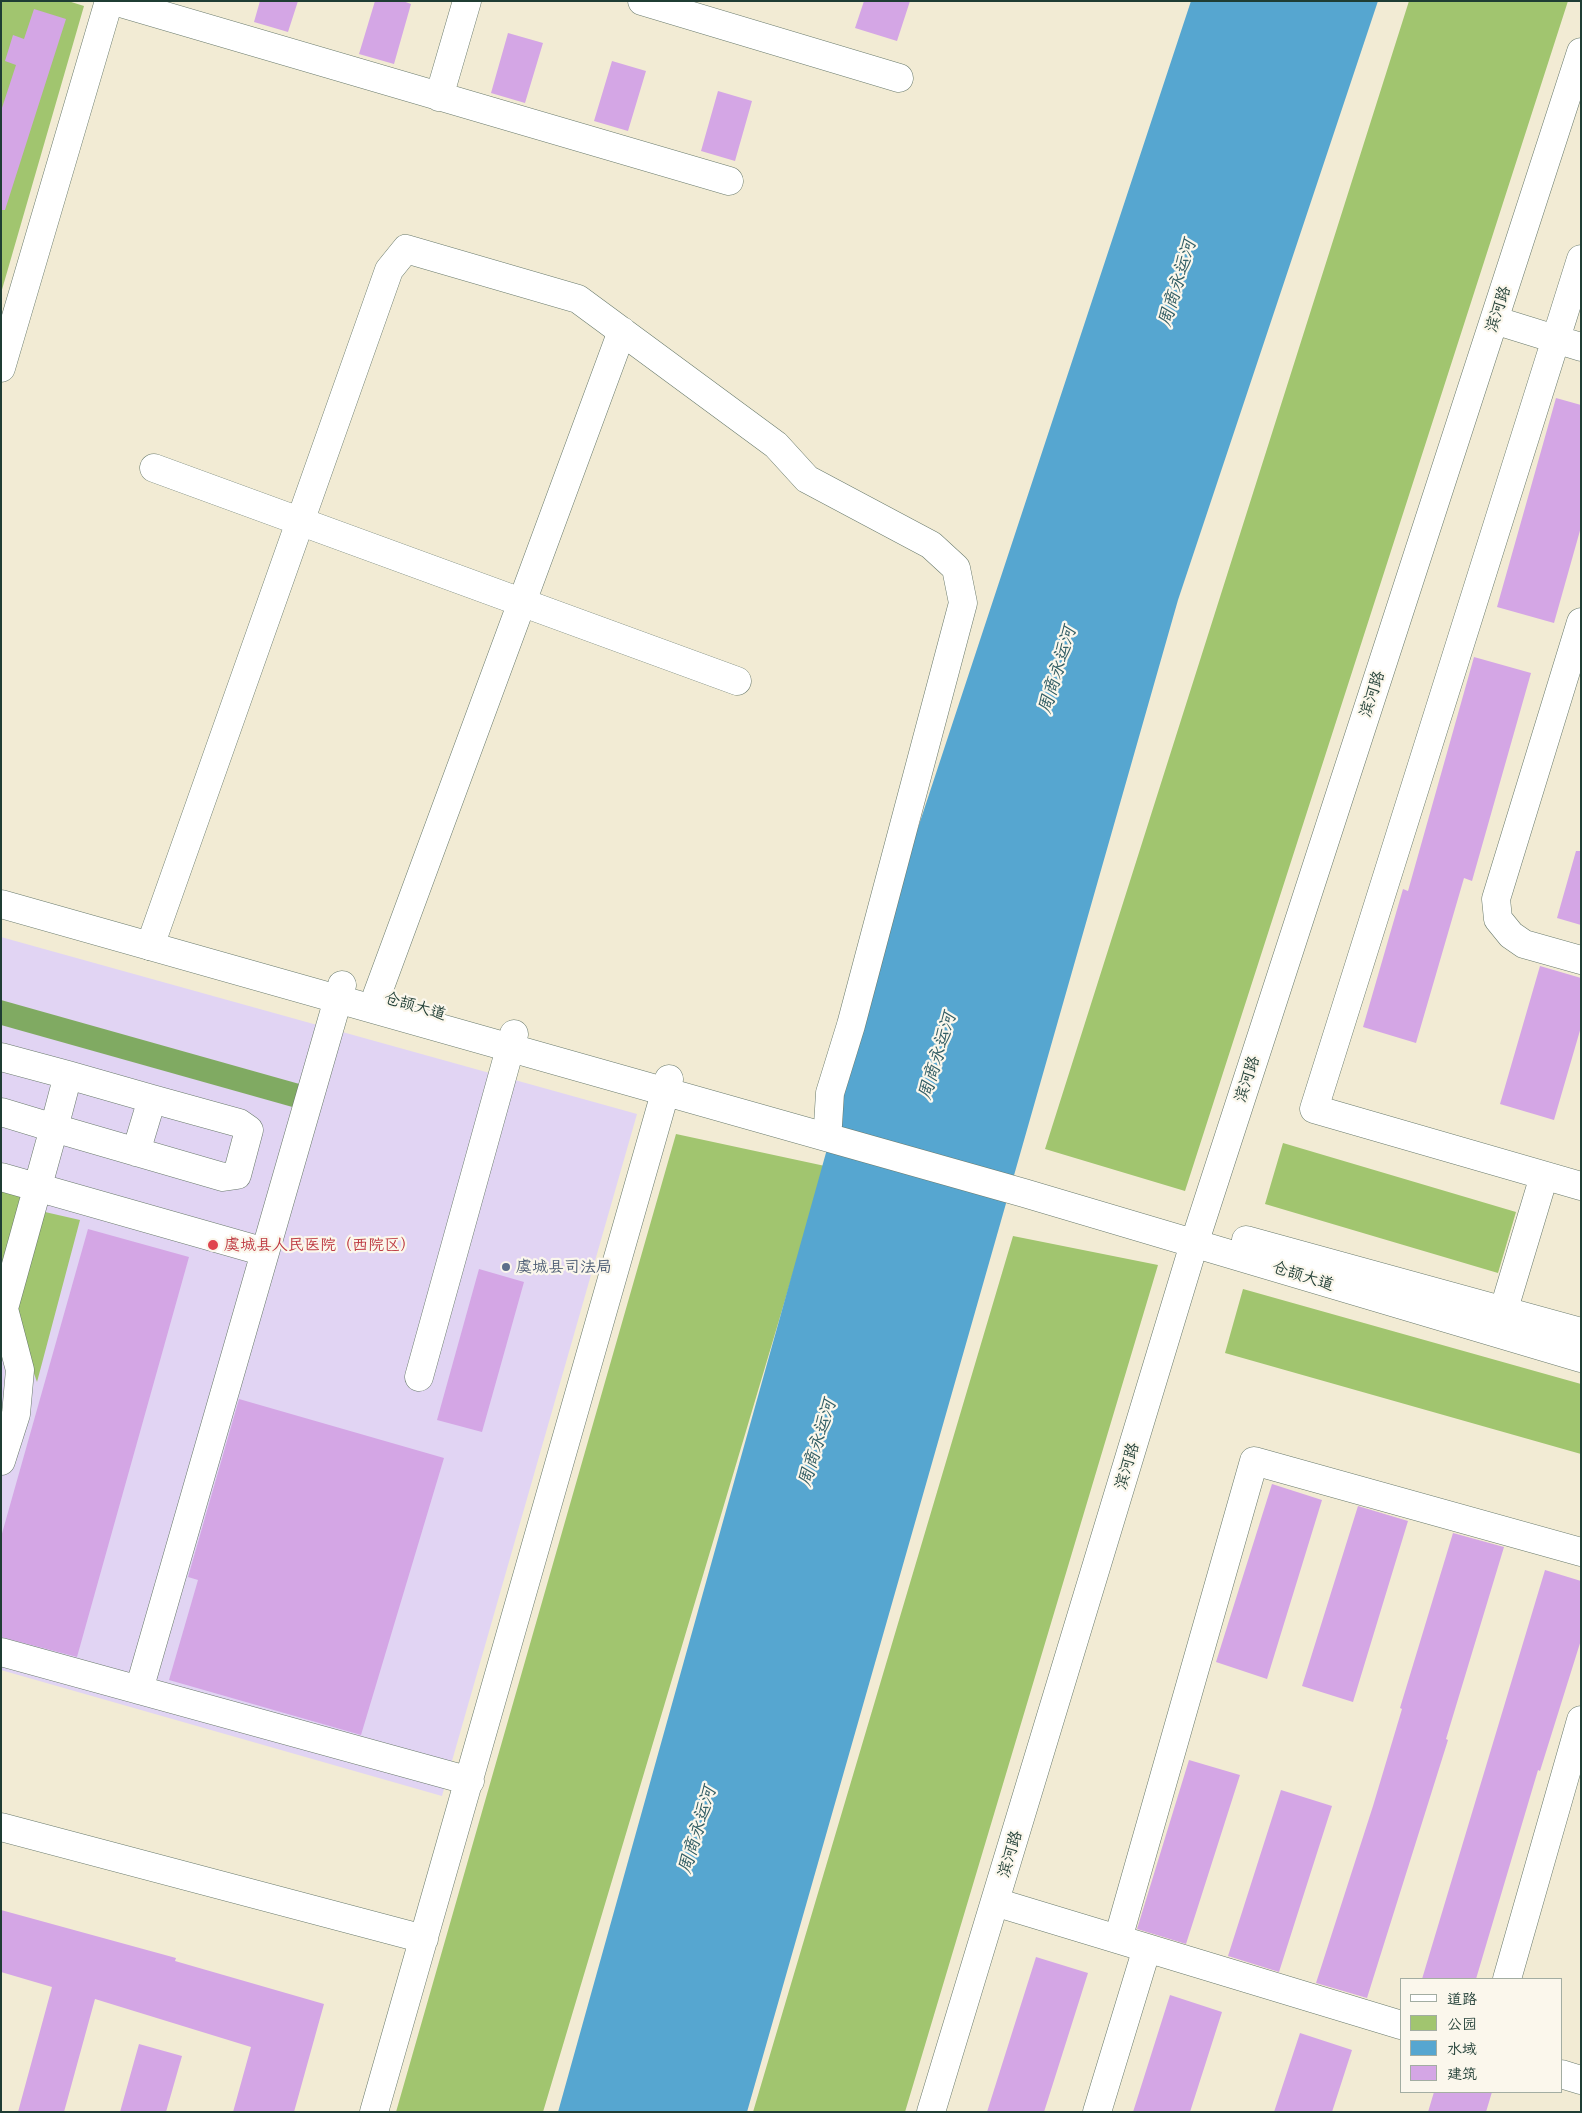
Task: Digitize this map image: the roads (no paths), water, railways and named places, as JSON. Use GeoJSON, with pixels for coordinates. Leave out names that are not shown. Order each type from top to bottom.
{"type":"FeatureCollection","features":[{"type":"Feature","properties":{"kind":"street"},"geometry":{"type":"LineString","coordinates":[[1,368],[109,1]]}},
{"type":"Feature","properties":{"kind":"street"},"geometry":{"type":"LineString","coordinates":[[114,1],[729,182]]}},
{"type":"Feature","properties":{"kind":"street"},"geometry":{"type":"LineString","coordinates":[[439,97],[467,1]]}},
{"type":"Feature","properties":{"kind":"street"},"geometry":{"type":"LineString","coordinates":[[642,1],[899,78]]}},
{"type":"Feature","properties":{"kind":"street","name":"滨河路"},"geometry":{"type":"LineString","coordinates":[[931,2112],[1197,1235],[1581,52]]}},
{"type":"Feature","properties":{"kind":"street"},"geometry":{"type":"LineString","coordinates":[[153,938],[389,270],[406,249],[578,299],[776,445],[807,479],[931,545],[956,568],[963,603],[851,1025],[830,1093],[827,1131]]}},
{"type":"Feature","properties":{"kind":"street"},"geometry":{"type":"LineString","coordinates":[[1581,259],[1568,343],[1314,1109],[1581,1186]]}},
{"type":"Feature","properties":{"kind":"street"},"geometry":{"type":"LineString","coordinates":[[1494,320],[1568,343]]}},
{"type":"Feature","properties":{"kind":"street"},"geometry":{"type":"LineString","coordinates":[[377,995],[622,331]]}},
{"type":"Feature","properties":{"kind":"street"},"geometry":{"type":"LineString","coordinates":[[154,468],[737,681]]}},
{"type":"Feature","properties":{"kind":"street"},"geometry":{"type":"LineString","coordinates":[[1581,622],[1496,899],[1498,919],[1511,935],[1524,944],[1581,960]]}},
{"type":"Feature","properties":{"kind":"street","name":"仓颉大道"},"geometry":{"type":"LineString","coordinates":[[1,886],[153,938],[1500,1322],[1581,1358]]}},
{"type":"Feature","properties":{"kind":"street","name":"仓颉大道"},"geometry":{"type":"LineString","coordinates":[[1,904],[153,938]]}},
{"type":"Feature","properties":{"kind":"street"},"geometry":{"type":"LineString","coordinates":[[139,1690],[340,992]]}},
{"type":"Feature","properties":{"kind":"street","name":"仓颉大道"},"geometry":{"type":"LineString","coordinates":[[340,992],[377,995],[512,1041]]}},
{"type":"Feature","properties":{"kind":"street"},"geometry":{"type":"LineString","coordinates":[[419,1377],[512,1041]]}},
{"type":"Feature","properties":{"kind":"street"},"geometry":{"type":"LineString","coordinates":[[1,1057],[239,1123],[249,1130],[237,1175],[223,1178],[1,1112]]}},
{"type":"Feature","properties":{"kind":"street"},"geometry":{"type":"LineString","coordinates":[[1,1461],[16,1414],[20,1370],[3,1314],[68,1075]]}},
{"type":"Feature","properties":{"kind":"street"},"geometry":{"type":"LineString","coordinates":[[374,2112],[668,1086]]}},
{"type":"Feature","properties":{"kind":"street"},"geometry":{"type":"LineString","coordinates":[[136,1152],[152,1099]]}},
{"type":"Feature","properties":{"kind":"street"},"geometry":{"type":"LineString","coordinates":[[1500,1322],[1544,1176]]}},
{"type":"Feature","properties":{"kind":"street"},"geometry":{"type":"LineString","coordinates":[[1,1177],[265,1252]]}},
{"type":"Feature","properties":{"kind":"street","name":"仓颉大道"},"geometry":{"type":"LineString","coordinates":[[1500,1322],[1581,1332]]}},
{"type":"Feature","properties":{"kind":"street"},"geometry":{"type":"LineString","coordinates":[[1118,1939],[1254,1461],[1581,1552]]}},
{"type":"Feature","properties":{"kind":"street"},"geometry":{"type":"LineString","coordinates":[[1,1652],[470,1781]]}},
{"type":"Feature","properties":{"kind":"street"},"geometry":{"type":"LineString","coordinates":[[1507,1978],[1581,1720]]}},
{"type":"Feature","properties":{"kind":"street"},"geometry":{"type":"LineString","coordinates":[[1,1827],[424,1939]]}},
{"type":"Feature","properties":{"kind":"street"},"geometry":{"type":"LineString","coordinates":[[995,1902],[1400,2025]]}},
{"type":"Feature","properties":{"kind":"street"},"geometry":{"type":"LineString","coordinates":[[1097,2112],[1147,1948]]}},
{"type":"Feature","properties":{"kind":"street"},"geometry":{"type":"LineString","coordinates":[[1562,2074],[1581,2080]]}},
{"type":"Feature","properties":{"kind":"water","name":"周商永运河"},"geometry":{"type":"Polygon","coordinates":[[[1191,1],[1378,1],[1178,600],[747,2112],[558,2112],[910,852],[1191,1]]]}},
{"type":"Feature","properties":{"kind":"place","name":"虞城县人民医院（西院区）"},"geometry":{"type":"Point","coordinates":[213,1245]}},
{"type":"Feature","properties":{"kind":"place","name":"虞城县司法局"},"geometry":{"type":"Point","coordinates":[506,1267]}}]}
